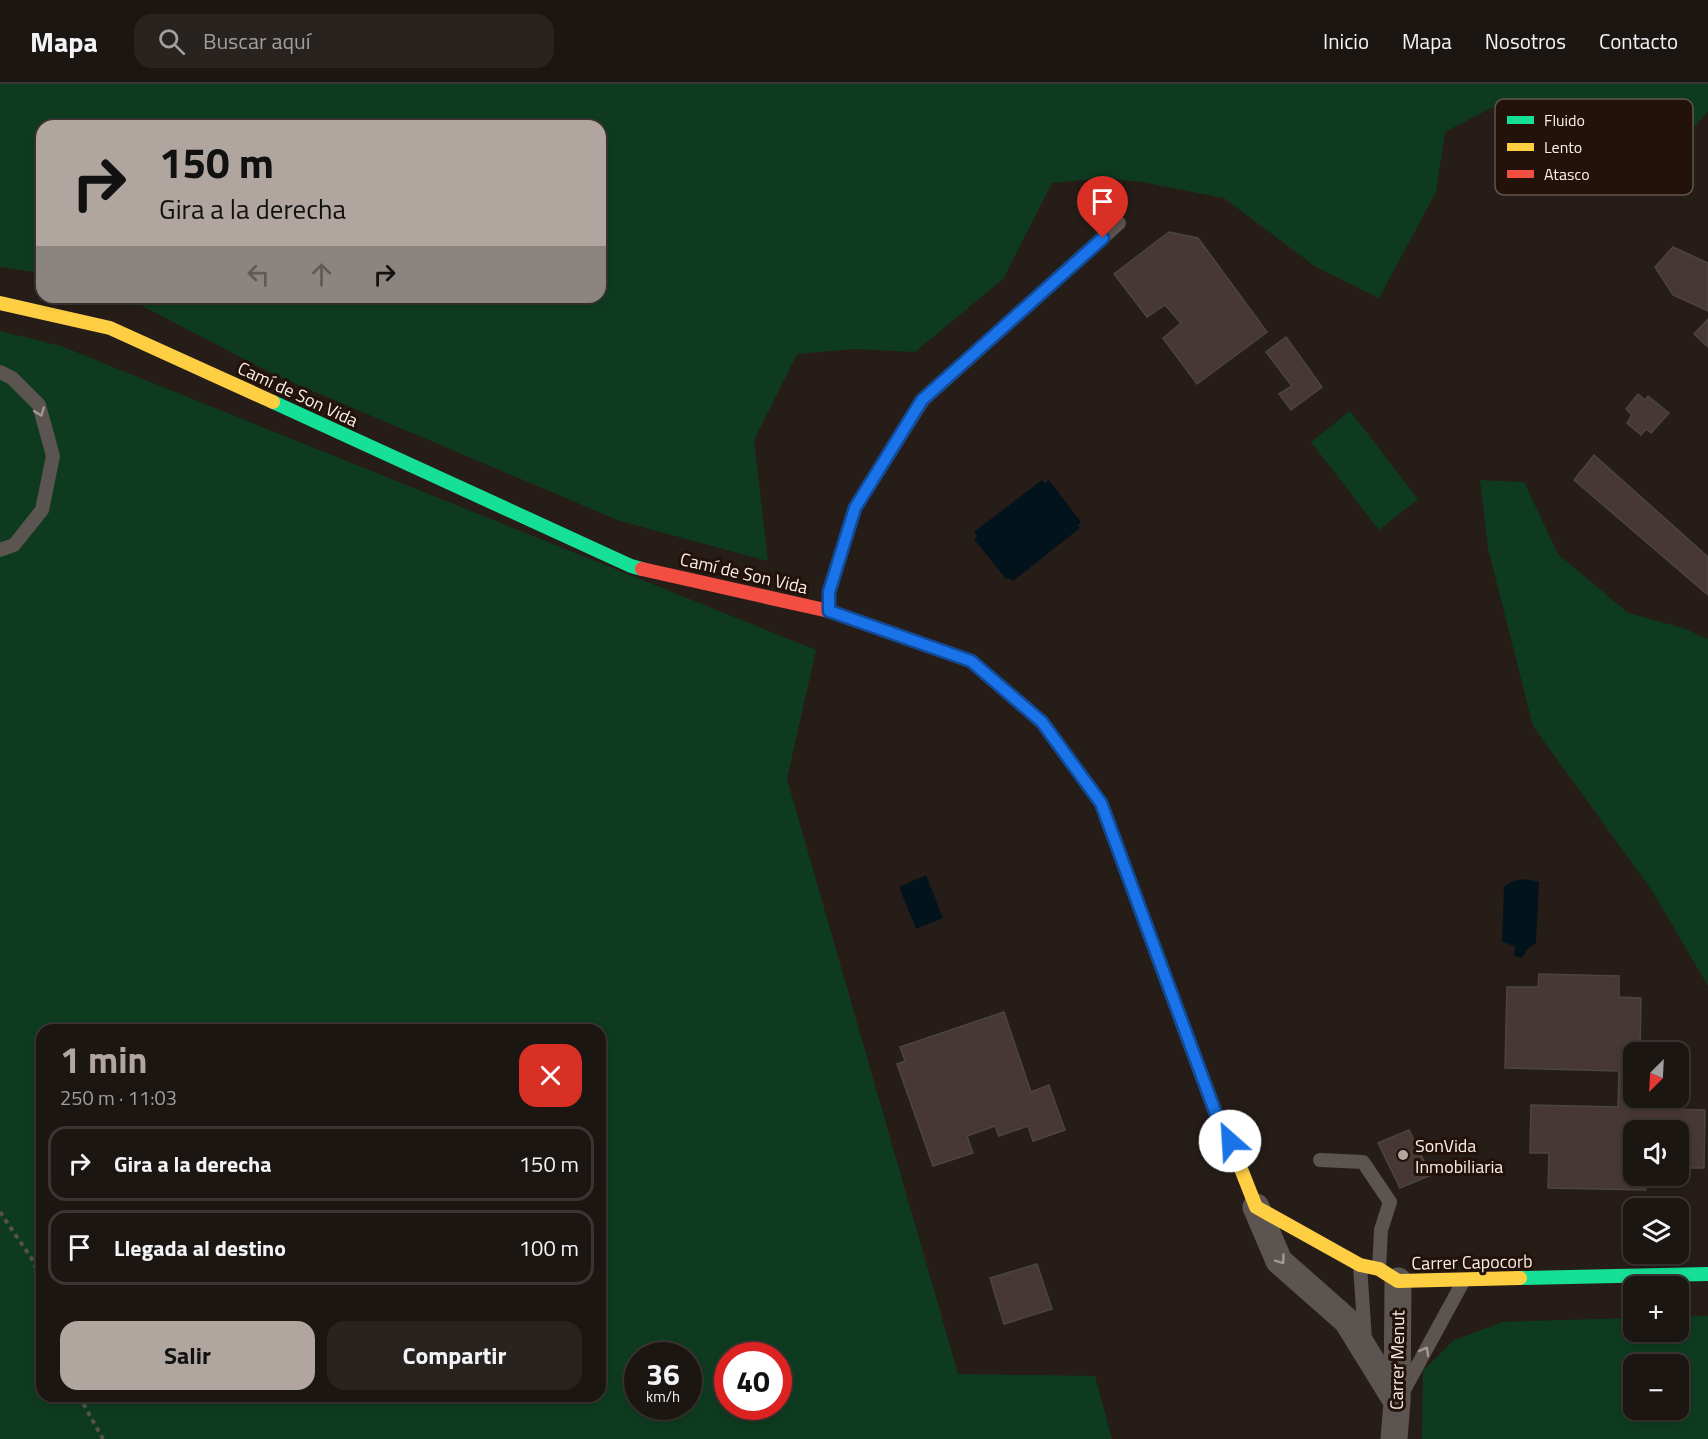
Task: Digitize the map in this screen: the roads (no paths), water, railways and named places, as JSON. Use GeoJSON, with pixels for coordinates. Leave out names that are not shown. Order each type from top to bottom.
{"type":"FeatureCollection","features":[{"type":"Feature","properties":{"kind":"street","name":"Camí de Son Vida"},"geometry":{"type":"LineString","coordinates":[[0,303],[110,328],[631,566],[829,611],[971,661],[1042,722],[1101,803],[1216,1114],[1230,1141],[1256,1207]]}},
{"type":"Feature","properties":{"kind":"street","name":"Carrer Capocorb"},"geometry":{"type":"LineString","coordinates":[[1256,1207],[1360,1265],[1388,1275],[1464,1280],[1708,1274]]}},
{"type":"Feature","properties":{"kind":"street"},"geometry":{"type":"LineString","coordinates":[[1256,1207],[1279,1261],[1347,1321],[1397,1402]]}},
{"type":"Feature","properties":{"kind":"street","name":"Carrer Menut"},"geometry":{"type":"LineString","coordinates":[[1388,1275],[1397,1402],[1394,1439]]}},
{"type":"Feature","properties":{"kind":"lane"},"geometry":{"type":"LineString","coordinates":[[829,611],[829,592],[855,508],[922,400],[1119,224]]}},
{"type":"Feature","properties":{"kind":"lane"},"geometry":{"type":"LineString","coordinates":[[0,372],[12,378],[39,405],[53,456],[42,510],[14,545],[0,550]]}},
{"type":"Feature","properties":{"kind":"lane"},"geometry":{"type":"LineString","coordinates":[[1320,1160],[1363,1162],[1390,1202],[1381,1230],[1388,1275]]}},
{"type":"Feature","properties":{"kind":"lane"},"geometry":{"type":"LineString","coordinates":[[1360,1265],[1366,1351]]}},
{"type":"Feature","properties":{"kind":"lane"},"geometry":{"type":"LineString","coordinates":[[1397,1402],[1464,1280]]}},
{"type":"Feature","properties":{"kind":"water"},"geometry":{"type":"Polygon","coordinates":[[[1042,480],[1045,483],[1049,480],[1081,522],[1078,525],[1080,528],[1013,581],[1006,579],[974,539],[977,536],[974,532],[1042,480]]]}},
{"type":"Feature","properties":{"kind":"water"},"geometry":{"type":"Polygon","coordinates":[[[926,875],[943,918],[916,929],[899,887],[926,875]]]}},
{"type":"Feature","properties":{"kind":"water"},"geometry":{"type":"Polygon","coordinates":[[[1524,879],[1539,882],[1536,943],[1527,949],[1522,958],[1514,956],[1515,947],[1502,941],[1504,887],[1513,881],[1524,879]]]}},
{"type":"Feature","properties":{"kind":"place","name":"SonVida Inmobiliaria"},"geometry":{"type":"Point","coordinates":[1403,1155]}}]}
